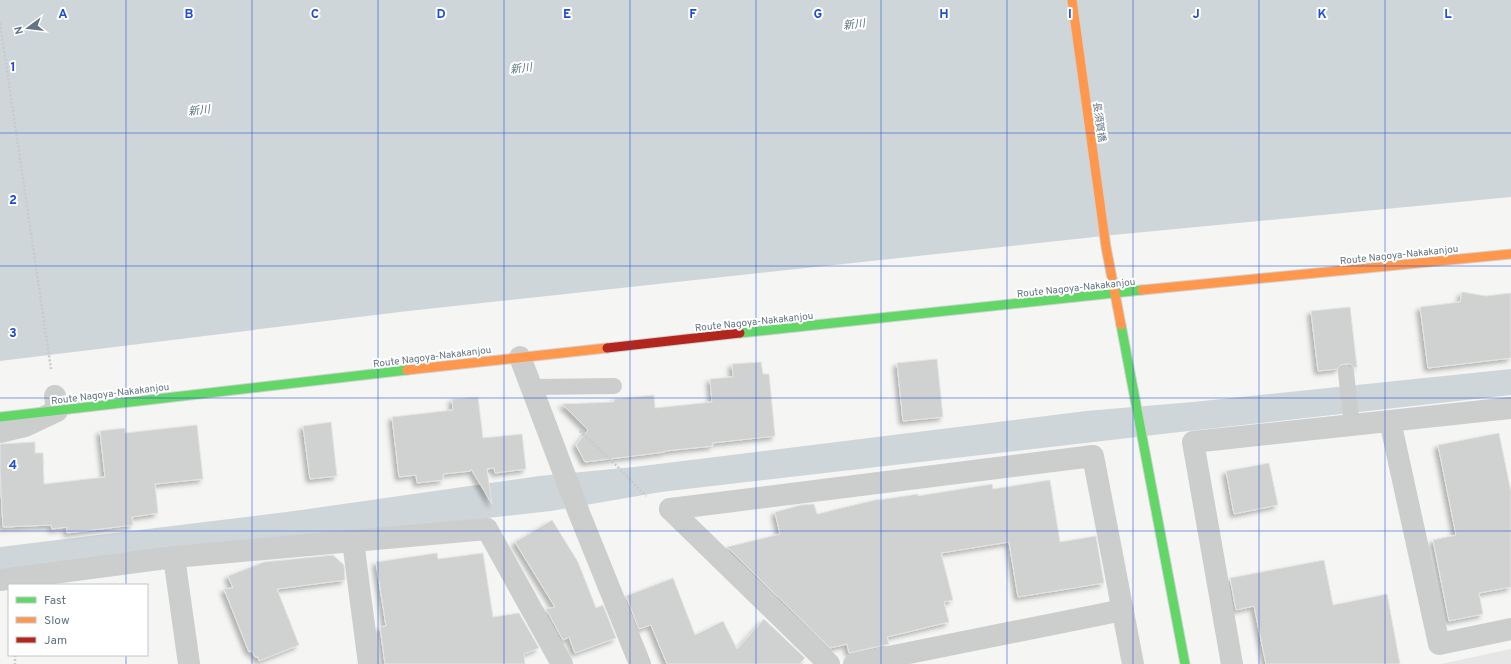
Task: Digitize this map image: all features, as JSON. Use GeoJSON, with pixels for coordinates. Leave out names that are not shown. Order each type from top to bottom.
{"type":"FeatureCollection","features":[{"type":"Feature","properties":{"kind":"main road","name":"長須賀橋"},"geometry":{"type":"LineString","coordinates":[[1072,0],[1106,246],[1185,664]]}},
{"type":"Feature","properties":{"kind":"main road","name":"Route Nagoya-Nakakanjou"},"geometry":{"type":"LineString","coordinates":[[0,417],[56,403],[520,357],[1115,293],[1511,254]]}},
{"type":"Feature","properties":{"kind":"street"},"geometry":{"type":"LineString","coordinates":[[520,357],[579,513],[640,664]]}},
{"type":"Feature","properties":{"kind":"street"},"geometry":{"type":"LineString","coordinates":[[0,432],[25,426],[56,403]]}},
{"type":"Feature","properties":{"kind":"street"},"geometry":{"type":"LineString","coordinates":[[1232,664],[1193,442],[1351,421],[1390,421],[1511,408]]}},
{"type":"Feature","properties":{"kind":"street"},"geometry":{"type":"LineString","coordinates":[[1390,421],[1439,644],[1511,629]]}},
{"type":"Feature","properties":{"kind":"street"},"geometry":{"type":"LineString","coordinates":[[829,664],[670,509],[1093,456],[1133,664]]}},
{"type":"Feature","properties":{"kind":"street"},"geometry":{"type":"LineString","coordinates":[[0,580],[174,557],[487,529],[562,664]]}},
{"type":"Feature","properties":{"kind":"street"},"geometry":{"type":"LineString","coordinates":[[353,541],[369,664]]}},
{"type":"Feature","properties":{"kind":"street"},"geometry":{"type":"LineString","coordinates":[[174,557],[189,664]]}},
{"type":"Feature","properties":{"kind":"street"},"geometry":{"type":"LineString","coordinates":[[854,664],[1123,610]]}},
{"type":"Feature","properties":{"kind":"lane"},"geometry":{"type":"LineString","coordinates":[[1347,378],[1351,421]]}},
{"type":"Feature","properties":{"kind":"lane"},"geometry":{"type":"LineString","coordinates":[[532,387],[614,386]]}},
{"type":"Feature","properties":{"kind":"path"},"geometry":{"type":"LineString","coordinates":[[0,23],[56,403]]}},
{"type":"Feature","properties":{"kind":"path"},"geometry":{"type":"LineString","coordinates":[[613,462],[648,498]]}},
{"type":"Feature","properties":{"kind":"shaded area"},"geometry":{"type":"Polygon","coordinates":[[[1511,649],[1511,664],[1441,664],[1511,649]]]}},
{"type":"Feature","properties":{"kind":"water","name":"新川"},"geometry":{"type":"Polygon","coordinates":[[[0,0],[1511,0],[1511,197],[1113,235],[408,311],[0,361],[0,0]]]}},
{"type":"Feature","properties":{"kind":"water"},"geometry":{"type":"Polygon","coordinates":[[[1511,369],[1511,395],[661,492],[551,511],[175,553],[0,576],[0,547],[294,511],[539,476],[634,467],[1086,411],[1193,402],[1511,369]]]}},
{"type":"Feature","properties":{"kind":"building"},"geometry":{"type":"Polygon","coordinates":[[[1462,292],[1486,296],[1511,293],[1511,358],[1428,368],[1420,307],[1460,302],[1462,292]]]}},
{"type":"Feature","properties":{"kind":"building"},"geometry":{"type":"Polygon","coordinates":[[[1350,307],[1357,367],[1354,368],[1350,364],[1345,364],[1341,365],[1337,369],[1318,371],[1311,311],[1350,307]]]}},
{"type":"Feature","properties":{"kind":"building"},"geometry":{"type":"Polygon","coordinates":[[[937,359],[943,417],[903,421],[897,363],[937,359]]]}},
{"type":"Feature","properties":{"kind":"building"},"geometry":{"type":"Polygon","coordinates":[[[761,362],[763,374],[769,374],[775,436],[712,443],[713,446],[585,462],[576,445],[588,430],[562,404],[614,402],[614,399],[654,395],[655,408],[712,402],[710,379],[733,377],[732,364],[761,362]]]}},
{"type":"Feature","properties":{"kind":"building"},"geometry":{"type":"Polygon","coordinates":[[[478,397],[483,438],[522,434],[526,469],[495,473],[494,468],[487,469],[492,504],[471,469],[471,471],[443,474],[443,480],[417,483],[416,475],[399,477],[392,417],[453,410],[452,399],[478,397]]]}},
{"type":"Feature","properties":{"kind":"building"},"geometry":{"type":"Polygon","coordinates":[[[331,422],[337,476],[310,479],[303,426],[331,422]]]}},
{"type":"Feature","properties":{"kind":"building"},"geometry":{"type":"Polygon","coordinates":[[[197,425],[203,479],[155,484],[158,513],[132,517],[133,525],[67,533],[67,527],[52,529],[51,525],[3,527],[0,444],[35,442],[35,453],[43,453],[44,484],[105,477],[100,431],[125,428],[125,433],[197,425]]]}},
{"type":"Feature","properties":{"kind":"building"},"geometry":{"type":"Polygon","coordinates":[[[1499,433],[1511,492],[1511,587],[1479,593],[1483,614],[1449,621],[1433,540],[1456,535],[1438,445],[1499,433]]]}},
{"type":"Feature","properties":{"kind":"building"},"geometry":{"type":"Polygon","coordinates":[[[1269,463],[1278,505],[1234,514],[1226,471],[1269,463]]]}},
{"type":"Feature","properties":{"kind":"building"},"geometry":{"type":"Polygon","coordinates":[[[1050,480],[1060,542],[1096,536],[1104,583],[1018,597],[1009,542],[941,553],[953,600],[944,602],[949,622],[887,637],[889,644],[849,653],[847,644],[830,648],[727,547],[780,534],[775,512],[801,505],[814,504],[817,514],[879,499],[918,494],[918,496],[992,484],[993,489],[1050,480]]]}},
{"type":"Feature","properties":{"kind":"building"},"geometry":{"type":"Polygon","coordinates":[[[552,520],[578,562],[596,608],[603,605],[616,638],[575,653],[569,637],[563,640],[546,609],[555,607],[515,542],[552,520]]]}},
{"type":"Feature","properties":{"kind":"building"},"geometry":{"type":"Polygon","coordinates":[[[437,553],[438,559],[483,553],[493,617],[519,613],[539,648],[524,654],[525,664],[385,664],[380,627],[386,626],[376,562],[437,553]]]}},
{"type":"Feature","properties":{"kind":"building"},"geometry":{"type":"Polygon","coordinates":[[[333,555],[344,565],[345,580],[277,589],[299,645],[259,661],[258,657],[255,657],[252,651],[249,652],[224,589],[233,588],[228,576],[264,562],[333,555]]]}},
{"type":"Feature","properties":{"kind":"building"},"geometry":{"type":"Polygon","coordinates":[[[1324,560],[1333,605],[1387,594],[1400,664],[1266,664],[1254,606],[1236,610],[1230,578],[1324,560]]]}},
{"type":"Feature","properties":{"kind":"building"},"geometry":{"type":"Polygon","coordinates":[[[673,578],[695,635],[723,621],[737,649],[764,619],[805,658],[799,664],[667,664],[651,625],[639,629],[626,596],[673,578]]]}},
{"type":"Feature","properties":{"kind":"traffic: fast"},"geometry":{"type":"LineString","coordinates":[[740,333],[1142,290]]}},
{"type":"Feature","properties":{"kind":"traffic: fast"},"geometry":{"type":"LineString","coordinates":[[1121,325],[1185,664]]}},
{"type":"Feature","properties":{"kind":"traffic: fast"},"geometry":{"type":"LineString","coordinates":[[0,417],[407,370]]}},
{"type":"Feature","properties":{"kind":"traffic: slow"},"geometry":{"type":"LineString","coordinates":[[1072,0],[1106,247],[1121,325]]}},
{"type":"Feature","properties":{"kind":"traffic: slow"},"geometry":{"type":"LineString","coordinates":[[1142,290],[1511,254]]}},
{"type":"Feature","properties":{"kind":"traffic: slow"},"geometry":{"type":"LineString","coordinates":[[407,370],[607,348]]}},
{"type":"Feature","properties":{"kind":"traffic: jam"},"geometry":{"type":"LineString","coordinates":[[607,348],[740,333]]}}]}
